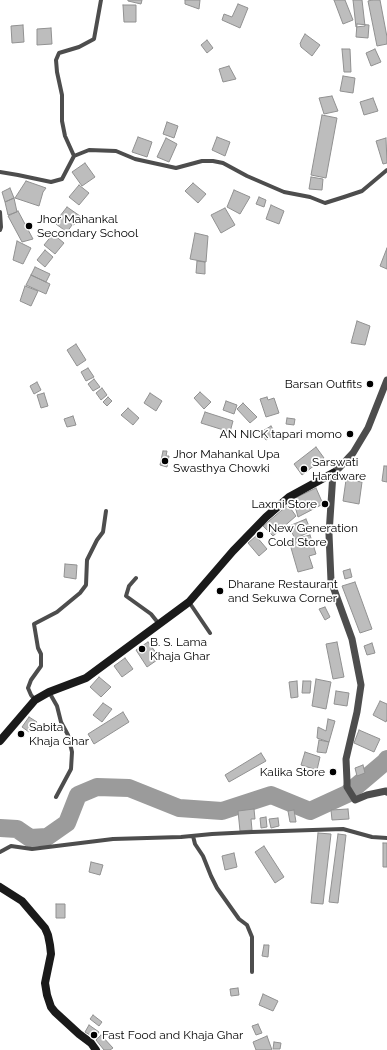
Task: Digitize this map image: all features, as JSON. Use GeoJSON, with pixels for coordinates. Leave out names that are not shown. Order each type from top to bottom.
{"type":"FeatureCollection","features":[{"type":"Feature","properties":{"kind":"main road"},"geometry":{"type":"LineString","coordinates":[[0,741],[35,700],[49,692],[86,678],[189,602],[233,551],[266,517],[289,497],[333,473]]}},
{"type":"Feature","properties":{"kind":"main road"},"geometry":{"type":"LineString","coordinates":[[0,887],[22,901],[45,928],[48,935],[51,954],[45,983],[51,1007],[79,1034],[91,1043],[96,1050]]}},
{"type":"Feature","properties":{"kind":"street"},"geometry":{"type":"LineString","coordinates":[[74,156],[65,136],[62,121],[62,94],[56,60],[59,53],[79,48],[94,39],[101,0]]}},
{"type":"Feature","properties":{"kind":"street"},"geometry":{"type":"LineString","coordinates":[[0,172],[51,182],[62,178],[74,156],[89,150],[116,151],[135,159],[176,168],[202,161],[224,163],[247,176],[284,192],[310,197],[325,202],[344,198],[362,191],[387,170]]}},
{"type":"Feature","properties":{"kind":"street"},"geometry":{"type":"LineString","coordinates":[[0,212],[0,230]]}},
{"type":"Feature","properties":{"kind":"street"},"geometry":{"type":"LineString","coordinates":[[387,380],[368,428],[353,453],[333,473],[328,534],[331,581],[352,639],[361,685],[357,712],[346,759],[347,787],[355,800],[367,795],[387,792]]}},
{"type":"Feature","properties":{"kind":"street"},"geometry":{"type":"LineString","coordinates":[[35,700],[28,688],[31,680],[41,666],[41,654],[38,648],[34,624],[66,606],[86,585],[87,560],[97,540],[103,532],[106,511]]}},
{"type":"Feature","properties":{"kind":"street"},"geometry":{"type":"LineString","coordinates":[[136,578],[129,586],[126,596],[151,614],[159,624]]}},
{"type":"Feature","properties":{"kind":"street"},"geometry":{"type":"LineString","coordinates":[[189,602],[210,633]]}},
{"type":"Feature","properties":{"kind":"street"},"geometry":{"type":"LineString","coordinates":[[49,692],[57,706],[61,722],[68,734],[72,752],[71,769],[56,797]]}},
{"type":"Feature","properties":{"kind":"street"},"geometry":{"type":"LineString","coordinates":[[0,852],[11,846],[32,849],[113,839],[252,832],[343,829],[372,837],[387,838]]}},
{"type":"Feature","properties":{"kind":"street"},"geometry":{"type":"LineString","coordinates":[[193,836],[195,844],[203,856],[217,888],[239,919],[247,926],[252,937],[252,972]]}},
{"type":"Feature","properties":{"kind":"building"},"geometry":{"type":"Polygon","coordinates":[[[128,0],[142,0],[141,4],[128,0]]]}},
{"type":"Feature","properties":{"kind":"building"},"geometry":{"type":"Polygon","coordinates":[[[185,0],[200,0],[199,9],[185,4],[185,0]]]}},
{"type":"Feature","properties":{"kind":"building"},"geometry":{"type":"Polygon","coordinates":[[[334,0],[345,0],[353,20],[343,24],[334,0]]]}},
{"type":"Feature","properties":{"kind":"building"},"geometry":{"type":"Polygon","coordinates":[[[353,0],[362,0],[365,26],[356,27],[353,0]]]}},
{"type":"Feature","properties":{"kind":"building"},"geometry":{"type":"Polygon","coordinates":[[[380,0],[387,44],[377,46],[368,1],[380,0]]]}},
{"type":"Feature","properties":{"kind":"building"},"geometry":{"type":"Polygon","coordinates":[[[238,4],[248,8],[240,28],[222,20],[224,14],[232,17],[238,4]]]}},
{"type":"Feature","properties":{"kind":"building"},"geometry":{"type":"Polygon","coordinates":[[[123,5],[136,5],[136,22],[124,22],[123,5]]]}},
{"type":"Feature","properties":{"kind":"building"},"geometry":{"type":"Polygon","coordinates":[[[357,24],[369,25],[368,38],[356,37],[357,24]]]}},
{"type":"Feature","properties":{"kind":"building"},"geometry":{"type":"Polygon","coordinates":[[[23,25],[24,42],[12,43],[11,26],[23,25]]]}},
{"type":"Feature","properties":{"kind":"building"},"geometry":{"type":"Polygon","coordinates":[[[51,28],[52,44],[37,45],[37,29],[51,28]]]}},
{"type":"Feature","properties":{"kind":"building"},"geometry":{"type":"Polygon","coordinates":[[[305,34],[320,45],[312,56],[301,47],[300,43],[305,34]]]}},
{"type":"Feature","properties":{"kind":"building"},"geometry":{"type":"Polygon","coordinates":[[[207,40],[213,48],[207,53],[201,45],[207,40]]]}},
{"type":"Feature","properties":{"kind":"building"},"geometry":{"type":"Polygon","coordinates":[[[342,49],[350,49],[351,72],[344,72],[342,49]]]}},
{"type":"Feature","properties":{"kind":"building"},"geometry":{"type":"Polygon","coordinates":[[[375,49],[381,62],[371,66],[366,53],[375,49]]]}},
{"type":"Feature","properties":{"kind":"building"},"geometry":{"type":"Polygon","coordinates":[[[229,66],[236,79],[223,82],[219,69],[229,66]]]}},
{"type":"Feature","properties":{"kind":"building"},"geometry":{"type":"Polygon","coordinates":[[[343,76],[355,78],[353,93],[340,91],[343,76]]]}},
{"type":"Feature","properties":{"kind":"building"},"geometry":{"type":"Polygon","coordinates":[[[332,96],[338,111],[324,114],[319,98],[332,96]]]}},
{"type":"Feature","properties":{"kind":"building"},"geometry":{"type":"Polygon","coordinates":[[[373,98],[378,111],[364,115],[360,102],[373,98]]]}},
{"type":"Feature","properties":{"kind":"building"},"geometry":{"type":"Polygon","coordinates":[[[322,115],[337,118],[326,178],[311,175],[322,115]]]}},
{"type":"Feature","properties":{"kind":"building"},"geometry":{"type":"Polygon","coordinates":[[[167,122],[178,126],[174,138],[163,134],[167,122]]]}},
{"type":"Feature","properties":{"kind":"building"},"geometry":{"type":"Polygon","coordinates":[[[138,137],[152,142],[147,157],[132,152],[138,137]]]}},
{"type":"Feature","properties":{"kind":"building"},"geometry":{"type":"Polygon","coordinates":[[[217,137],[230,142],[225,156],[212,150],[217,137]]]}},
{"type":"Feature","properties":{"kind":"building"},"geometry":{"type":"Polygon","coordinates":[[[166,138],[177,144],[169,162],[157,157],[166,138]]]}},
{"type":"Feature","properties":{"kind":"building"},"geometry":{"type":"Polygon","coordinates":[[[386,138],[387,163],[383,164],[376,141],[386,138]]]}},
{"type":"Feature","properties":{"kind":"building"},"geometry":{"type":"Polygon","coordinates":[[[85,163],[95,177],[82,186],[72,172],[85,163]]]}},
{"type":"Feature","properties":{"kind":"building"},"geometry":{"type":"Polygon","coordinates":[[[311,177],[323,179],[322,190],[309,189],[311,177]]]}},
{"type":"Feature","properties":{"kind":"building"},"geometry":{"type":"Polygon","coordinates":[[[26,181],[46,188],[43,192],[39,206],[15,198],[26,181]]]}},
{"type":"Feature","properties":{"kind":"building"},"geometry":{"type":"Polygon","coordinates":[[[193,183],[206,194],[198,203],[185,191],[193,183]]]}},
{"type":"Feature","properties":{"kind":"building"},"geometry":{"type":"Polygon","coordinates":[[[79,185],[89,193],[79,205],[69,197],[79,185]]]}},
{"type":"Feature","properties":{"kind":"building"},"geometry":{"type":"Polygon","coordinates":[[[10,188],[14,198],[5,202],[2,192],[10,188]]]}},
{"type":"Feature","properties":{"kind":"building"},"geometry":{"type":"Polygon","coordinates":[[[234,190],[250,197],[240,214],[227,207],[234,190]]]}},
{"type":"Feature","properties":{"kind":"building"},"geometry":{"type":"Polygon","coordinates":[[[259,197],[266,200],[264,207],[256,204],[259,197]]]}},
{"type":"Feature","properties":{"kind":"building"},"geometry":{"type":"Polygon","coordinates":[[[14,198],[17,212],[8,215],[5,202],[14,198]]]}},
{"type":"Feature","properties":{"kind":"building"},"geometry":{"type":"Polygon","coordinates":[[[271,205],[284,211],[279,224],[266,219],[271,205]]]}},
{"type":"Feature","properties":{"kind":"building"},"geometry":{"type":"Polygon","coordinates":[[[67,207],[80,216],[74,225],[60,216],[67,207]]]}},
{"type":"Feature","properties":{"kind":"building"},"geometry":{"type":"Polygon","coordinates":[[[225,208],[235,225],[221,233],[211,215],[225,208]]]}},
{"type":"Feature","properties":{"kind":"building"},"geometry":{"type":"Polygon","coordinates":[[[18,211],[33,239],[22,242],[8,216],[18,211]]]}},
{"type":"Feature","properties":{"kind":"building"},"geometry":{"type":"Polygon","coordinates":[[[61,217],[72,225],[67,232],[56,224],[61,217]]]}},
{"type":"Feature","properties":{"kind":"building"},"geometry":{"type":"Polygon","coordinates":[[[195,233],[208,236],[206,262],[190,259],[195,233]]]}},
{"type":"Feature","properties":{"kind":"building"},"geometry":{"type":"Polygon","coordinates":[[[53,234],[64,243],[55,254],[44,245],[53,234]]]}},
{"type":"Feature","properties":{"kind":"building"},"geometry":{"type":"Polygon","coordinates":[[[17,241],[31,248],[23,264],[13,260],[17,241]]]}},
{"type":"Feature","properties":{"kind":"building"},"geometry":{"type":"Polygon","coordinates":[[[387,248],[387,269],[380,266],[387,248]]]}},
{"type":"Feature","properties":{"kind":"building"},"geometry":{"type":"Polygon","coordinates":[[[45,250],[53,257],[45,267],[37,260],[45,250]]]}},
{"type":"Feature","properties":{"kind":"building"},"geometry":{"type":"Polygon","coordinates":[[[197,261],[205,262],[205,274],[196,273],[197,261]]]}},
{"type":"Feature","properties":{"kind":"building"},"geometry":{"type":"Polygon","coordinates":[[[35,267],[50,274],[46,282],[31,275],[35,267]]]}},
{"type":"Feature","properties":{"kind":"building"},"geometry":{"type":"Polygon","coordinates":[[[31,275],[50,284],[46,294],[26,285],[31,275]]]}},
{"type":"Feature","properties":{"kind":"building"},"geometry":{"type":"Polygon","coordinates":[[[25,286],[38,291],[31,306],[20,301],[25,286]]]}},
{"type":"Feature","properties":{"kind":"building"},"geometry":{"type":"Polygon","coordinates":[[[357,321],[370,326],[365,345],[351,343],[357,321]]]}},
{"type":"Feature","properties":{"kind":"building"},"geometry":{"type":"Polygon","coordinates":[[[76,344],[86,360],[77,366],[67,350],[76,344]]]}},
{"type":"Feature","properties":{"kind":"building"},"geometry":{"type":"Polygon","coordinates":[[[88,368],[94,377],[86,381],[81,372],[88,368]]]}},
{"type":"Feature","properties":{"kind":"building"},"geometry":{"type":"Polygon","coordinates":[[[94,379],[100,387],[93,391],[88,384],[94,379]]]}},
{"type":"Feature","properties":{"kind":"building"},"geometry":{"type":"Polygon","coordinates":[[[37,382],[41,390],[34,394],[30,386],[37,382]]]}},
{"type":"Feature","properties":{"kind":"building"},"geometry":{"type":"Polygon","coordinates":[[[102,388],[107,395],[101,400],[96,393],[102,388]]]}},
{"type":"Feature","properties":{"kind":"building"},"geometry":{"type":"Polygon","coordinates":[[[200,392],[211,402],[204,409],[194,398],[200,392]]]}},
{"type":"Feature","properties":{"kind":"building"},"geometry":{"type":"Polygon","coordinates":[[[44,393],[48,406],[41,408],[37,395],[44,393]]]}},
{"type":"Feature","properties":{"kind":"building"},"geometry":{"type":"Polygon","coordinates":[[[150,393],[162,401],[156,411],[144,403],[150,393]]]}},
{"type":"Feature","properties":{"kind":"building"},"geometry":{"type":"Polygon","coordinates":[[[108,397],[112,401],[107,406],[103,402],[108,397]]]}},
{"type":"Feature","properties":{"kind":"building"},"geometry":{"type":"Polygon","coordinates":[[[267,397],[268,400],[274,398],[279,413],[266,417],[260,399],[267,397]]]}},
{"type":"Feature","properties":{"kind":"building"},"geometry":{"type":"Polygon","coordinates":[[[226,401],[237,405],[234,414],[223,410],[226,401]]]}},
{"type":"Feature","properties":{"kind":"building"},"geometry":{"type":"Polygon","coordinates":[[[243,403],[257,417],[250,423],[237,409],[243,403]]]}},
{"type":"Feature","properties":{"kind":"building"},"geometry":{"type":"Polygon","coordinates":[[[128,408],[139,418],[133,425],[121,415],[128,408]]]}},
{"type":"Feature","properties":{"kind":"building"},"geometry":{"type":"Polygon","coordinates":[[[205,412],[233,421],[230,432],[201,423],[205,412]]]}},
{"type":"Feature","properties":{"kind":"building"},"geometry":{"type":"Polygon","coordinates":[[[73,416],[76,425],[67,427],[64,419],[73,416]]]}},
{"type":"Feature","properties":{"kind":"building"},"geometry":{"type":"Polygon","coordinates":[[[287,418],[295,419],[294,425],[286,424],[287,418]]]}},
{"type":"Feature","properties":{"kind":"building"},"geometry":{"type":"Polygon","coordinates":[[[271,426],[276,434],[266,440],[261,432],[271,426]]]}},
{"type":"Feature","properties":{"kind":"building"},"geometry":{"type":"Polygon","coordinates":[[[316,447],[324,458],[302,475],[294,464],[316,447]]]}},
{"type":"Feature","properties":{"kind":"building","name":"Jhor Mahankal Upa Swasthya Chowki"},"geometry":{"type":"Polygon","coordinates":[[[163,451],[167,451],[166,456],[169,456],[167,467],[160,465],[163,451]]]}},
{"type":"Feature","properties":{"kind":"building"},"geometry":{"type":"Polygon","coordinates":[[[384,466],[387,466],[387,482],[382,481],[384,466]]]}},
{"type":"Feature","properties":{"kind":"building"},"geometry":{"type":"Polygon","coordinates":[[[346,480],[362,482],[359,504],[343,501],[346,480]]]}},
{"type":"Feature","properties":{"kind":"building"},"geometry":{"type":"Polygon","coordinates":[[[316,488],[323,504],[298,517],[293,499],[316,488]]]}},
{"type":"Feature","properties":{"kind":"building"},"geometry":{"type":"Polygon","coordinates":[[[288,505],[296,516],[273,536],[263,526],[288,505]]]}},
{"type":"Feature","properties":{"kind":"building"},"geometry":{"type":"Polygon","coordinates":[[[306,519],[311,531],[295,539],[289,526],[306,519]]]}},
{"type":"Feature","properties":{"kind":"building"},"geometry":{"type":"Polygon","coordinates":[[[310,535],[316,554],[309,556],[313,568],[298,572],[289,541],[310,535]]]}},
{"type":"Feature","properties":{"kind":"building"},"geometry":{"type":"Polygon","coordinates":[[[256,536],[267,549],[259,556],[248,543],[256,536]]]}},
{"type":"Feature","properties":{"kind":"building"},"geometry":{"type":"Polygon","coordinates":[[[65,564],[77,565],[76,579],[64,577],[65,564]]]}},
{"type":"Feature","properties":{"kind":"building"},"geometry":{"type":"Polygon","coordinates":[[[350,569],[352,577],[345,579],[343,571],[350,569]]]}},
{"type":"Feature","properties":{"kind":"building"},"geometry":{"type":"Polygon","coordinates":[[[355,582],[372,629],[360,633],[342,586],[355,582]]]}},
{"type":"Feature","properties":{"kind":"building"},"geometry":{"type":"Polygon","coordinates":[[[325,607],[330,617],[325,620],[319,609],[325,607]]]}},
{"type":"Feature","properties":{"kind":"building"},"geometry":{"type":"Polygon","coordinates":[[[148,642],[160,658],[147,667],[136,650],[148,642]]]}},
{"type":"Feature","properties":{"kind":"building"},"geometry":{"type":"Polygon","coordinates":[[[337,642],[344,677],[333,679],[326,644],[337,642]]]}},
{"type":"Feature","properties":{"kind":"building"},"geometry":{"type":"Polygon","coordinates":[[[372,643],[375,653],[367,655],[364,646],[372,643]]]}},
{"type":"Feature","properties":{"kind":"building"},"geometry":{"type":"Polygon","coordinates":[[[125,658],[133,669],[122,677],[114,666],[125,658]]]}},
{"type":"Feature","properties":{"kind":"building"},"geometry":{"type":"Polygon","coordinates":[[[99,677],[111,687],[101,697],[90,687],[99,677]]]}},
{"type":"Feature","properties":{"kind":"building"},"geometry":{"type":"Polygon","coordinates":[[[316,679],[331,682],[326,709],[312,706],[316,679]]]}},
{"type":"Feature","properties":{"kind":"building"},"geometry":{"type":"Polygon","coordinates":[[[297,681],[298,697],[291,698],[289,682],[297,681]]]}},
{"type":"Feature","properties":{"kind":"building"},"geometry":{"type":"Polygon","coordinates":[[[303,681],[311,681],[310,693],[302,693],[303,681]]]}},
{"type":"Feature","properties":{"kind":"building"},"geometry":{"type":"Polygon","coordinates":[[[336,691],[349,693],[347,706],[334,704],[336,691]]]}},
{"type":"Feature","properties":{"kind":"building"},"geometry":{"type":"Polygon","coordinates":[[[380,701],[387,704],[386,722],[373,715],[380,701]]]}},
{"type":"Feature","properties":{"kind":"building"},"geometry":{"type":"Polygon","coordinates":[[[103,703],[112,709],[102,722],[93,715],[103,703]]]}},
{"type":"Feature","properties":{"kind":"building"},"geometry":{"type":"Polygon","coordinates":[[[123,712],[129,722],[94,744],[88,734],[123,712]]]}},
{"type":"Feature","properties":{"kind":"building"},"geometry":{"type":"Polygon","coordinates":[[[29,717],[37,722],[29,732],[22,727],[29,717]]]}},
{"type":"Feature","properties":{"kind":"building"},"geometry":{"type":"Polygon","coordinates":[[[328,719],[335,721],[329,742],[317,738],[318,727],[326,731],[328,719]]]}},
{"type":"Feature","properties":{"kind":"building"},"geometry":{"type":"Polygon","coordinates":[[[359,730],[380,739],[374,752],[354,743],[359,730]]]}},
{"type":"Feature","properties":{"kind":"building"},"geometry":{"type":"Polygon","coordinates":[[[319,740],[329,742],[326,753],[317,752],[319,740]]]}},
{"type":"Feature","properties":{"kind":"building"},"geometry":{"type":"Polygon","coordinates":[[[305,752],[320,757],[317,770],[301,765],[305,752]]]}},
{"type":"Feature","properties":{"kind":"building"},"geometry":{"type":"Polygon","coordinates":[[[261,753],[266,761],[229,782],[225,775],[261,753]]]}},
{"type":"Feature","properties":{"kind":"building"},"geometry":{"type":"Polygon","coordinates":[[[363,765],[365,773],[357,776],[355,768],[363,765]]]}},
{"type":"Feature","properties":{"kind":"building"},"geometry":{"type":"Polygon","coordinates":[[[254,809],[255,819],[251,819],[252,830],[240,831],[238,811],[254,809]]]}},
{"type":"Feature","properties":{"kind":"building"},"geometry":{"type":"Polygon","coordinates":[[[348,809],[349,819],[332,820],[331,810],[348,809]]]}},
{"type":"Feature","properties":{"kind":"building"},"geometry":{"type":"Polygon","coordinates":[[[294,810],[296,822],[290,822],[288,811],[294,810]]]}},
{"type":"Feature","properties":{"kind":"building"},"geometry":{"type":"Polygon","coordinates":[[[266,817],[267,827],[261,828],[260,818],[266,817]]]}},
{"type":"Feature","properties":{"kind":"building"},"geometry":{"type":"Polygon","coordinates":[[[278,818],[279,826],[271,828],[269,819],[278,818]]]}},
{"type":"Feature","properties":{"kind":"building"},"geometry":{"type":"Polygon","coordinates":[[[318,833],[331,834],[323,904],[311,903],[318,833]]]}},
{"type":"Feature","properties":{"kind":"building"},"geometry":{"type":"Polygon","coordinates":[[[338,834],[346,835],[338,903],[329,902],[338,834]]]}},
{"type":"Feature","properties":{"kind":"building"},"geometry":{"type":"Polygon","coordinates":[[[383,843],[387,843],[387,867],[383,867],[383,843]]]}},
{"type":"Feature","properties":{"kind":"building"},"geometry":{"type":"Polygon","coordinates":[[[264,846],[284,877],[275,883],[255,852],[264,846]]]}},
{"type":"Feature","properties":{"kind":"building"},"geometry":{"type":"Polygon","coordinates":[[[234,853],[237,867],[225,870],[222,856],[234,853]]]}},
{"type":"Feature","properties":{"kind":"building"},"geometry":{"type":"Polygon","coordinates":[[[91,862],[103,865],[100,875],[89,872],[91,862]]]}},
{"type":"Feature","properties":{"kind":"building"},"geometry":{"type":"Polygon","coordinates":[[[56,904],[65,904],[65,918],[56,918],[56,904]]]}},
{"type":"Feature","properties":{"kind":"building"},"geometry":{"type":"Polygon","coordinates":[[[264,945],[269,945],[268,957],[262,956],[264,945]]]}},
{"type":"Feature","properties":{"kind":"building"},"geometry":{"type":"Polygon","coordinates":[[[238,988],[239,995],[231,996],[230,989],[238,988]]]}},
{"type":"Feature","properties":{"kind":"building"},"geometry":{"type":"Polygon","coordinates":[[[263,994],[278,1001],[273,1011],[259,1005],[263,994]]]}},
{"type":"Feature","properties":{"kind":"building"},"geometry":{"type":"Polygon","coordinates":[[[93,1015],[102,1022],[99,1026],[90,1019],[93,1015]]]}},
{"type":"Feature","properties":{"kind":"building"},"geometry":{"type":"Polygon","coordinates":[[[258,1024],[262,1033],[256,1035],[252,1026],[258,1024]]]}},
{"type":"Feature","properties":{"kind":"building"},"geometry":{"type":"Polygon","coordinates":[[[89,1025],[99,1032],[95,1038],[85,1032],[89,1025]]]}},
{"type":"Feature","properties":{"kind":"building"},"geometry":{"type":"Polygon","coordinates":[[[101,1035],[113,1048],[110,1050],[104,1050],[96,1040],[101,1035]]]}},
{"type":"Feature","properties":{"kind":"building"},"geometry":{"type":"Polygon","coordinates":[[[267,1036],[272,1050],[256,1050],[253,1042],[267,1036]]]}},
{"type":"Feature","properties":{"kind":"building"},"geometry":{"type":"Polygon","coordinates":[[[274,1042],[281,1043],[280,1049],[273,1049],[274,1042]]]}},
{"type":"Feature","properties":{"kind":"waterway"},"geometry":{"type":"LineString","coordinates":[[0,828],[17,829],[30,838],[47,837],[67,823],[78,795],[97,787],[129,788],[179,808],[222,811],[271,795],[310,811],[347,794],[387,759]]}},
{"type":"Feature","properties":{"kind":"place","name":"Jhor Mahankal Secondary School"},"geometry":{"type":"Point","coordinates":[29,226]}},
{"type":"Feature","properties":{"kind":"place","name":"Barsan Outfits"},"geometry":{"type":"Point","coordinates":[370,384]}},
{"type":"Feature","properties":{"kind":"place","name":"AN NICK tapari momo"},"geometry":{"type":"Point","coordinates":[350,434]}},
{"type":"Feature","properties":{"kind":"place","name":"Jhor Mahankal Upa Swasthya Chowki"},"geometry":{"type":"Point","coordinates":[165,461]}},
{"type":"Feature","properties":{"kind":"place","name":"Sarswati Hardware"},"geometry":{"type":"Point","coordinates":[304,469]}},
{"type":"Feature","properties":{"kind":"place","name":"Laxmi Store"},"geometry":{"type":"Point","coordinates":[325,504]}},
{"type":"Feature","properties":{"kind":"place","name":"New Generation Cold Store"},"geometry":{"type":"Point","coordinates":[260,535]}},
{"type":"Feature","properties":{"kind":"place","name":"Dharane Restaurant and Sekuwa Corner"},"geometry":{"type":"Point","coordinates":[220,591]}},
{"type":"Feature","properties":{"kind":"place","name":"B. S. Lama Khaja Ghar"},"geometry":{"type":"Point","coordinates":[142,649]}},
{"type":"Feature","properties":{"kind":"place","name":"Sabita Khaja Ghar"},"geometry":{"type":"Point","coordinates":[21,734]}},
{"type":"Feature","properties":{"kind":"place","name":"Kalika Store"},"geometry":{"type":"Point","coordinates":[333,772]}},
{"type":"Feature","properties":{"kind":"place","name":"Fast Food and Khaja Ghar"},"geometry":{"type":"Point","coordinates":[94,1035]}}]}
